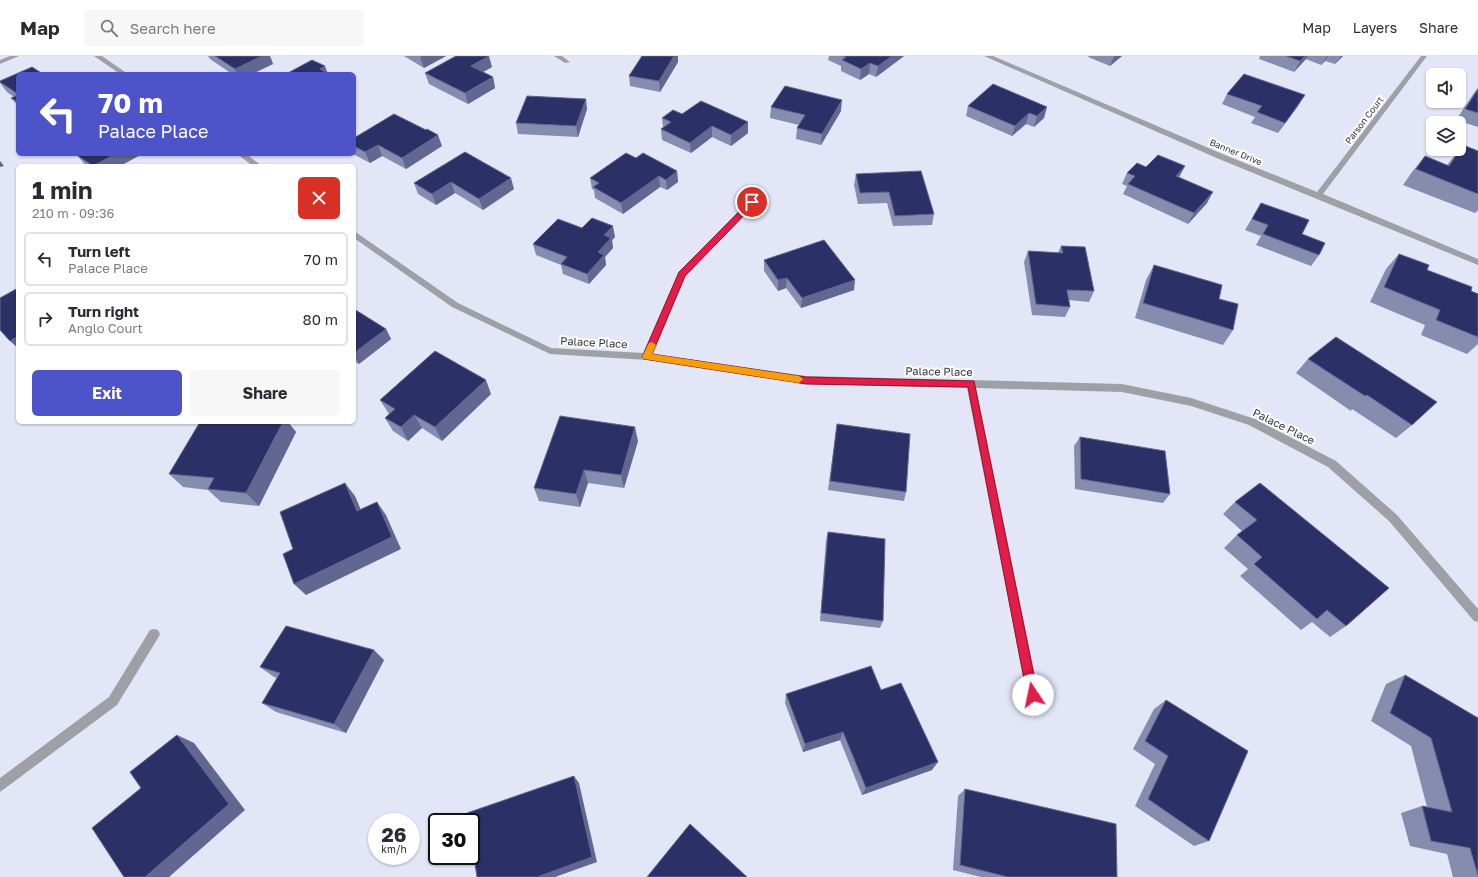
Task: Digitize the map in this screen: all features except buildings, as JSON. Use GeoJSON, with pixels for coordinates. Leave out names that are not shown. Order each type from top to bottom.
{"type":"FeatureCollection","features":[{"type":"Feature","properties":{"kind":"street"},"geometry":{"type":"LineString","coordinates":[[0,62],[16,56]]}},
{"type":"Feature","properties":{"kind":"street"},"geometry":{"type":"LineString","coordinates":[[97,56],[122,72]]}},
{"type":"Feature","properties":{"kind":"street"},"geometry":{"type":"LineString","coordinates":[[557,56],[567,62]]}},
{"type":"Feature","properties":{"kind":"street","name":"Banner Drive"},"geometry":{"type":"LineString","coordinates":[[987,56],[1222,157],[1318,195],[1478,262]]}},
{"type":"Feature","properties":{"kind":"street","name":"Parson Court"},"geometry":{"type":"LineString","coordinates":[[1318,195],[1424,56]]}},
{"type":"Feature","properties":{"kind":"street"},"geometry":{"type":"LineString","coordinates":[[244,156],[255,164]]}},
{"type":"Feature","properties":{"kind":"street"},"geometry":{"type":"LineString","coordinates":[[647,357],[682,274],[762,192]]}},
{"type":"Feature","properties":{"kind":"street","name":"Palace Place"},"geometry":{"type":"LineString","coordinates":[[356,235],[455,304],[550,351],[647,357],[806,380],[1122,388],[1191,402],[1252,422],[1332,464],[1393,518],[1478,617]]}},
{"type":"Feature","properties":{"kind":"street"},"geometry":{"type":"LineString","coordinates":[[971,384],[1033,695]]}},
{"type":"Feature","properties":{"kind":"street"},"geometry":{"type":"LineString","coordinates":[[0,786],[113,701],[154,634]]}},
{"type":"Feature","properties":{"kind":"slow traffic"},"geometry":{"type":"LineString","coordinates":[[652,345],[647,357],[799,379]]}},
{"type":"Feature","properties":{"kind":"route"},"geometry":{"type":"LineString","coordinates":[[752,202],[682,274],[647,357],[806,380],[971,384],[1033,695]]}}]}
